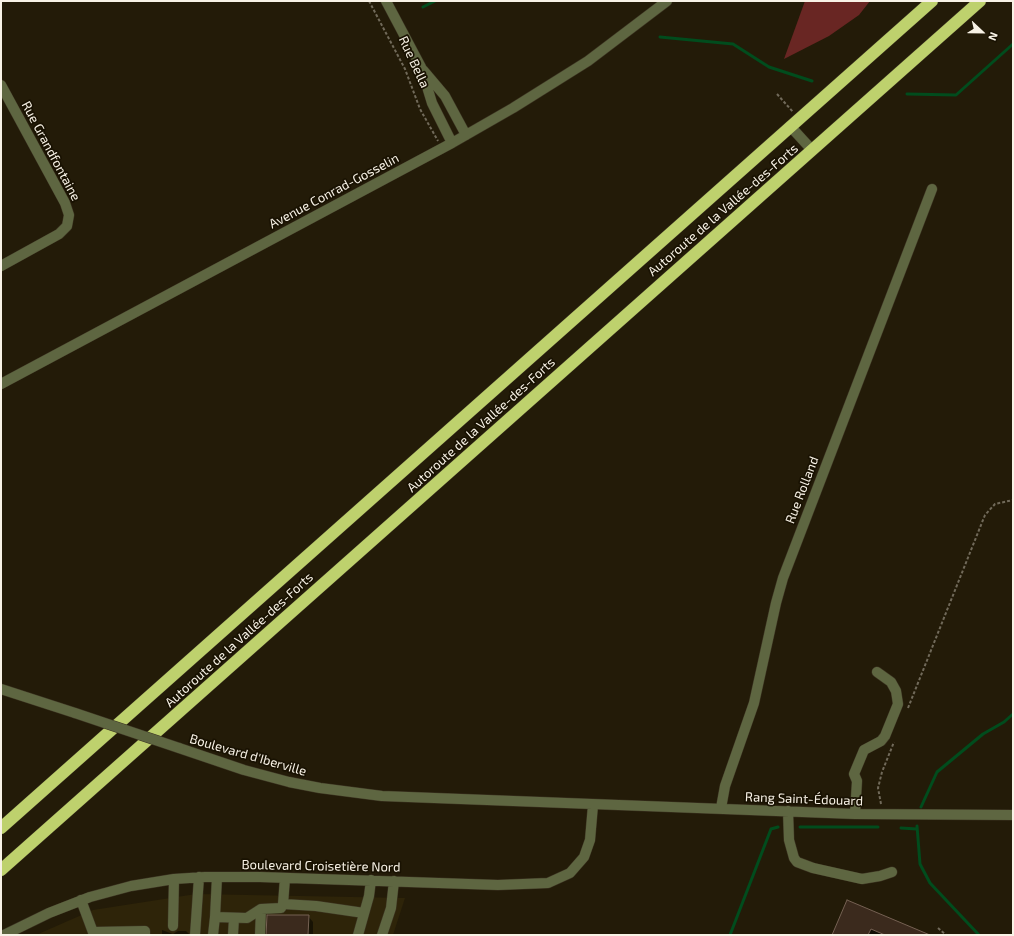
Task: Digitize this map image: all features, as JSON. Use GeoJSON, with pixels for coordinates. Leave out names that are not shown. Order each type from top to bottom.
{"type":"FeatureCollection","features":[{"type":"Feature","properties":{"kind":"highway","name":"Autoroute de la Vallée-des-Forts"},"geometry":{"type":"LineString","coordinates":[[1,828],[932,1]]}},
{"type":"Feature","properties":{"kind":"highway","name":"Autoroute de la Vallée-des-Forts"},"geometry":{"type":"LineString","coordinates":[[1,870],[980,1]]}},
{"type":"Feature","properties":{"kind":"street","name":"Rue Bella"},"geometry":{"type":"LineString","coordinates":[[386,1],[421,67],[432,104],[452,143]]}},
{"type":"Feature","properties":{"kind":"street","name":"Avenue Conrad-Gosselin"},"geometry":{"type":"LineString","coordinates":[[1,384],[466,135],[569,74],[620,38],[667,1]]}},
{"type":"Feature","properties":{"kind":"street","name":"Rue Bella"},"geometry":{"type":"LineString","coordinates":[[421,67],[445,96],[466,135]]}},
{"type":"Feature","properties":{"kind":"street","name":"Rue Grandfontaine"},"geometry":{"type":"LineString","coordinates":[[1,85],[66,203],[69,215],[67,226],[59,234],[1,266]]}},
{"type":"Feature","properties":{"kind":"street"},"geometry":{"type":"LineString","coordinates":[[795,122],[812,150]]}},
{"type":"Feature","properties":{"kind":"street","name":"Rue Rolland"},"geometry":{"type":"LineString","coordinates":[[721,808],[726,786],[754,703],[776,603],[784,574],[932,189]]}},
{"type":"Feature","properties":{"kind":"street"},"geometry":{"type":"LineString","coordinates":[[855,814],[857,781],[854,774],[864,750],[881,741],[885,736],[898,704],[896,691],[891,682],[876,672]]}},
{"type":"Feature","properties":{"kind":"street","name":"Boulevard d'Iberville"},"geometry":{"type":"LineString","coordinates":[[1,689],[255,773],[320,788],[393,797],[593,805]]}},
{"type":"Feature","properties":{"kind":"street","name":"Rang Saint-Édouard"},"geometry":{"type":"LineString","coordinates":[[593,805],[721,808],[855,814],[1013,815]]}},
{"type":"Feature","properties":{"kind":"street","name":"Boulevard Croisetière Nord"},"geometry":{"type":"LineString","coordinates":[[4,935],[48,912],[81,900],[131,886],[174,879],[199,877],[285,878],[530,885],[556,881],[576,868],[586,852],[591,834],[593,805]]}},
{"type":"Feature","properties":{"kind":"street"},"geometry":{"type":"LineString","coordinates":[[788,811],[789,840],[794,858],[797,862],[813,868],[862,879],[892,872]]}},
{"type":"Feature","properties":{"kind":"street"},"geometry":{"type":"LineString","coordinates":[[196,935],[199,877]]}},
{"type":"Feature","properties":{"kind":"street"},"geometry":{"type":"LineString","coordinates":[[213,935],[217,877]]}},
{"type":"Feature","properties":{"kind":"street"},"geometry":{"type":"LineString","coordinates":[[215,917],[246,918],[261,909],[279,909],[283,904],[285,878]]}},
{"type":"Feature","properties":{"kind":"street"},"geometry":{"type":"LineString","coordinates":[[173,926],[174,879]]}},
{"type":"Feature","properties":{"kind":"street"},"geometry":{"type":"LineString","coordinates":[[358,935],[371,880]]}},
{"type":"Feature","properties":{"kind":"street"},"geometry":{"type":"LineString","coordinates":[[382,935],[391,908],[394,881]]}},
{"type":"Feature","properties":{"kind":"street"},"geometry":{"type":"LineString","coordinates":[[81,900],[93,934],[145,931],[145,935]]}},
{"type":"Feature","properties":{"kind":"street"},"geometry":{"type":"LineString","coordinates":[[283,904],[316,906],[364,913]]}},
{"type":"Feature","properties":{"kind":"street"},"geometry":{"type":"LineString","coordinates":[[260,935],[261,909]]}},
{"type":"Feature","properties":{"kind":"street"},"geometry":{"type":"LineString","coordinates":[[233,935],[234,918]]}},
{"type":"Feature","properties":{"kind":"path","name":"Rue Bella"},"geometry":{"type":"LineString","coordinates":[[369,1],[408,74],[420,109],[435,133]]}},
{"type":"Feature","properties":{"kind":"path"},"geometry":{"type":"LineString","coordinates":[[777,94],[795,122]]}},
{"type":"Feature","properties":{"kind":"path"},"geometry":{"type":"LineString","coordinates":[[905,714],[985,515],[995,504],[1013,500]]}},
{"type":"Feature","properties":{"kind":"path"},"geometry":{"type":"LineString","coordinates":[[886,814],[880,802],[878,788],[882,772],[896,736]]}},
{"type":"Feature","properties":{"kind":"path"},"geometry":{"type":"LineString","coordinates":[[938,928],[946,935]]}},
{"type":"Feature","properties":{"kind":"shaded area"},"geometry":{"type":"Polygon","coordinates":[[[805,1],[870,1],[859,15],[829,36],[784,59],[805,1]]]}},
{"type":"Feature","properties":{"kind":"shaded area"},"geometry":{"type":"Polygon","coordinates":[[[196,894],[405,898],[393,935],[36,935],[93,910],[196,894]]]}},
{"type":"Feature","properties":{"kind":"building"},"geometry":{"type":"Polygon","coordinates":[[[847,900],[930,935],[885,935],[871,929],[868,935],[832,935],[847,900]]]}},
{"type":"Feature","properties":{"kind":"building"},"geometry":{"type":"Polygon","coordinates":[[[267,915],[309,915],[308,935],[266,935],[267,915]]]}},
{"type":"Feature","properties":{"kind":"waterway"},"geometry":{"type":"LineString","coordinates":[[423,7],[435,1]]}},
{"type":"Feature","properties":{"kind":"waterway"},"geometry":{"type":"LineString","coordinates":[[660,37],[733,44],[769,67],[812,81]]}},
{"type":"Feature","properties":{"kind":"waterway"},"geometry":{"type":"LineString","coordinates":[[907,94],[956,95],[1013,44]]}},
{"type":"Feature","properties":{"kind":"waterway"},"geometry":{"type":"LineString","coordinates":[[921,807],[937,772],[983,734],[1004,722],[1013,714]]}},
{"type":"Feature","properties":{"kind":"waterway"},"geometry":{"type":"LineString","coordinates":[[917,826],[920,864],[930,883],[979,935]]}},
{"type":"Feature","properties":{"kind":"waterway"},"geometry":{"type":"LineString","coordinates":[[730,935],[771,829],[778,827]]}},
{"type":"Feature","properties":{"kind":"waterway"},"geometry":{"type":"LineString","coordinates":[[800,827],[878,827]]}},
{"type":"Feature","properties":{"kind":"waterway"},"geometry":{"type":"LineString","coordinates":[[901,828],[917,829]]}}]}
